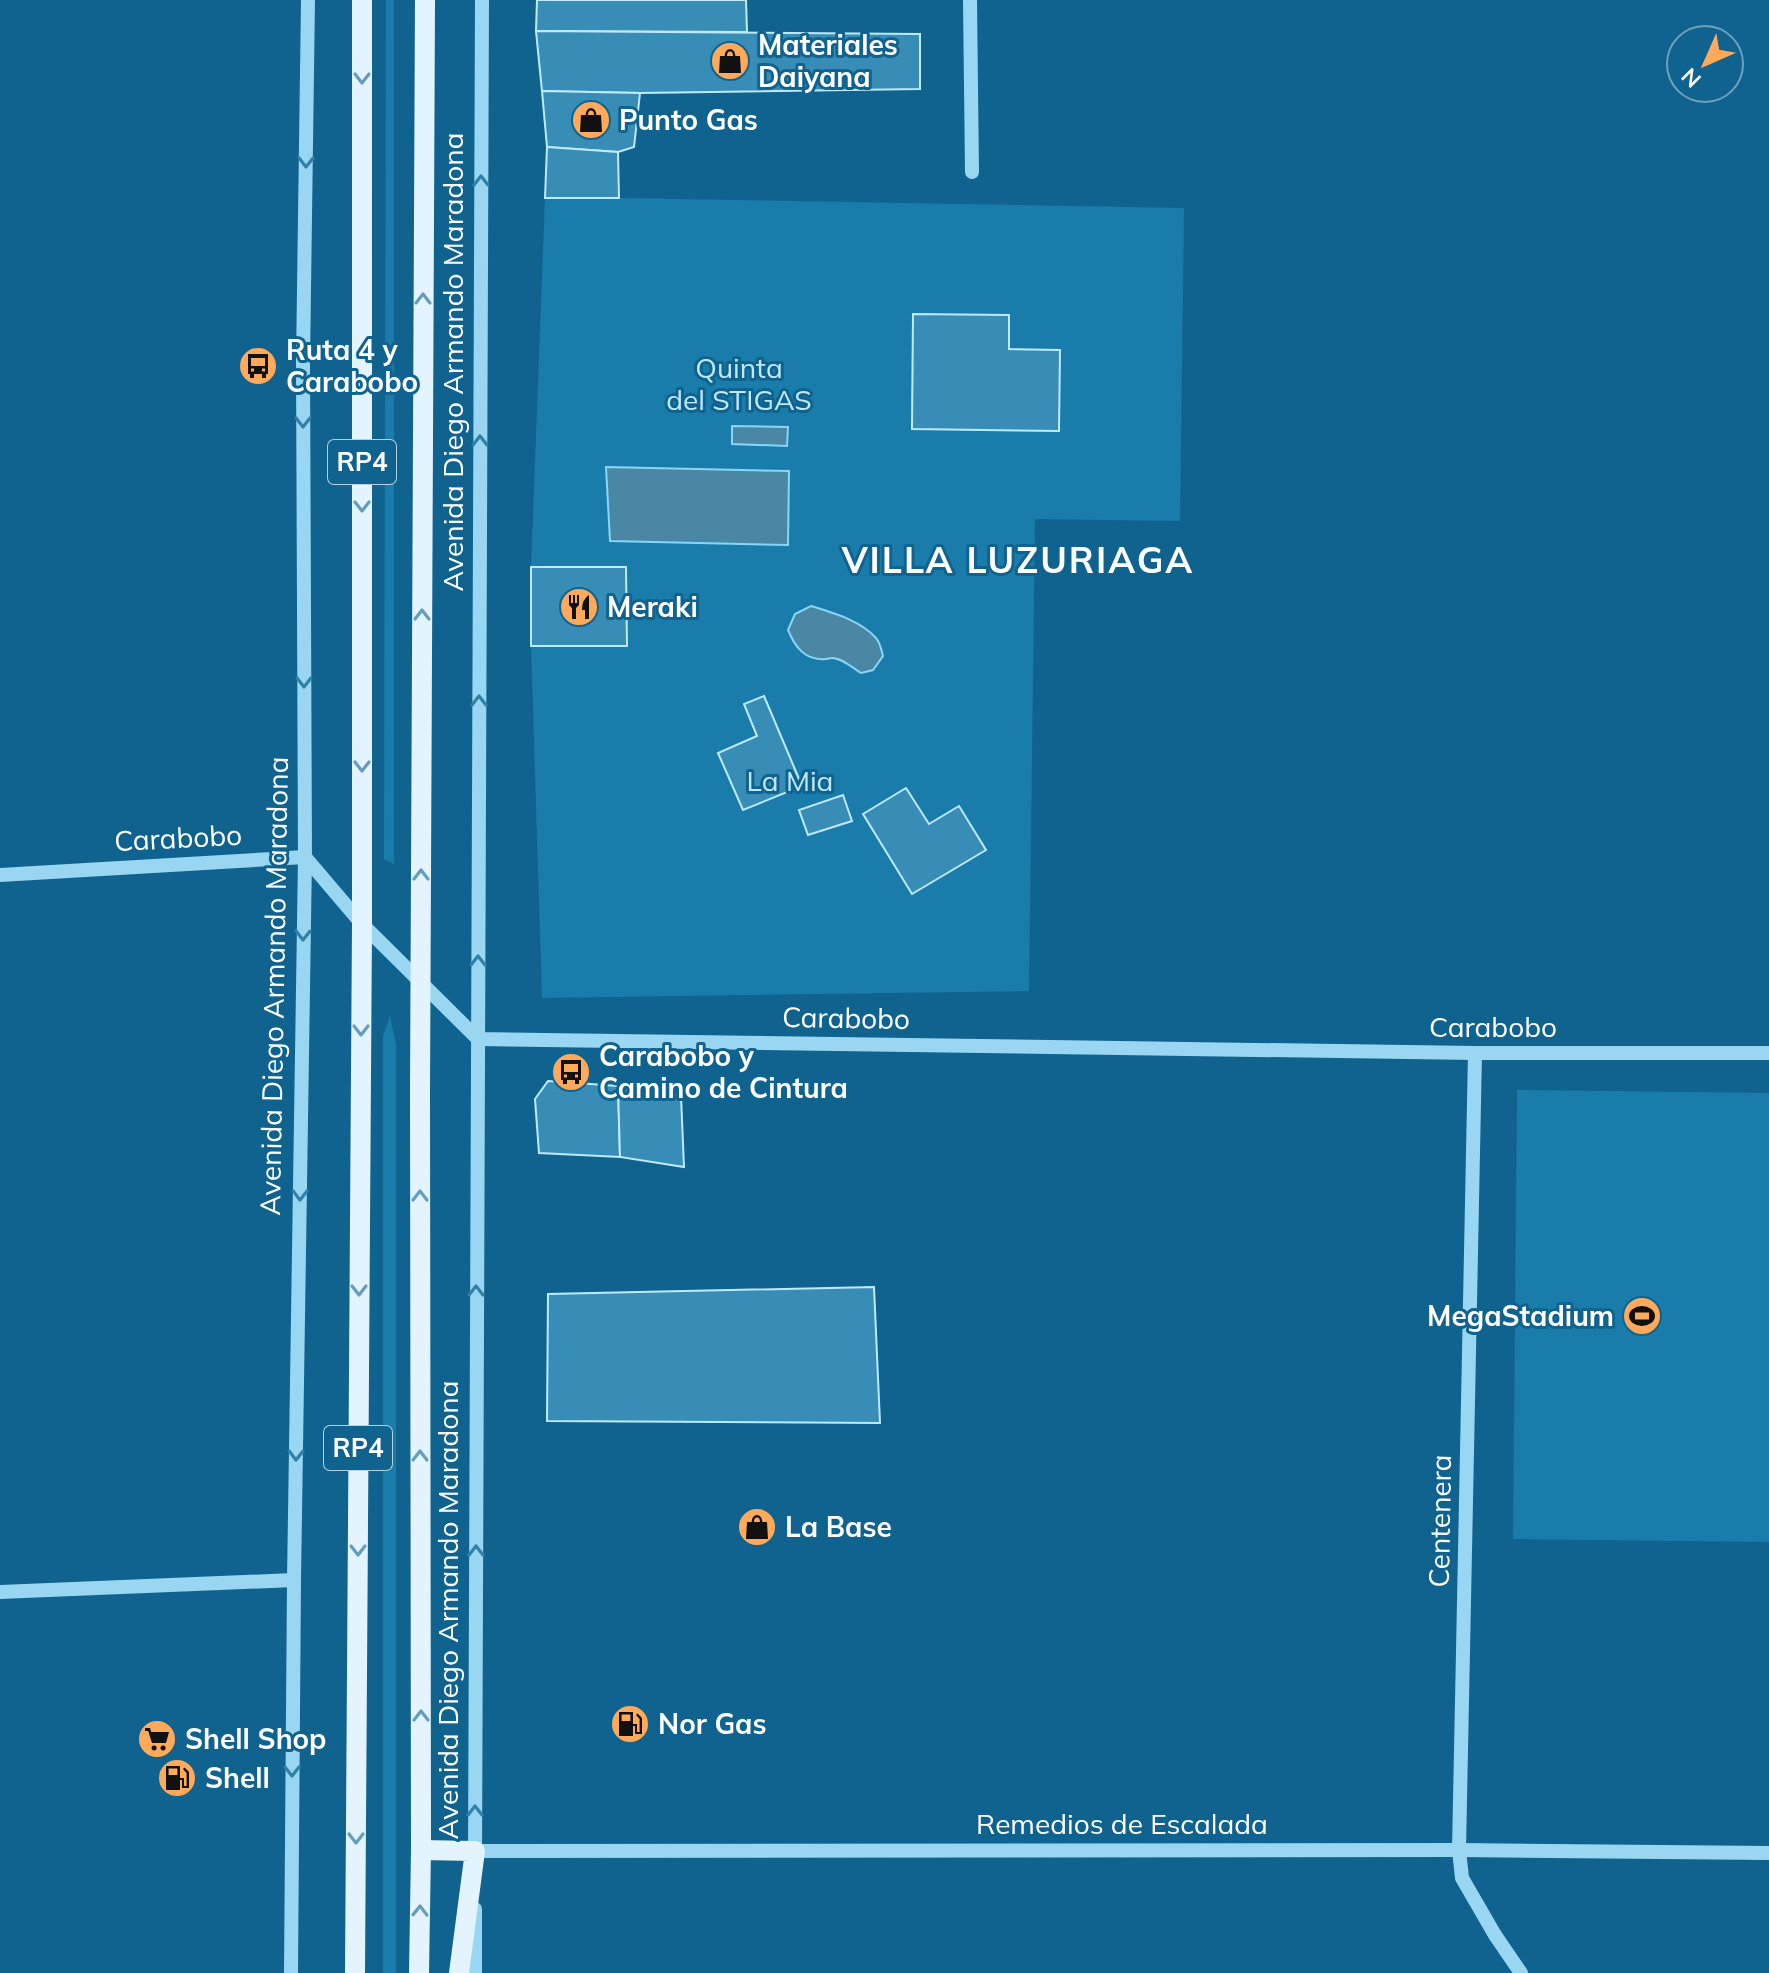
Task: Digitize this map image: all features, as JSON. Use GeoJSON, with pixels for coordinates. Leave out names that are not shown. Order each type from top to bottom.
{"type":"FeatureCollection","features":[{"type":"Feature","properties":{"kind":"main road","name":"RP4"},"geometry":{"type":"LineString","coordinates":[[355,1973],[362,924],[362,0]]}},
{"type":"Feature","properties":{"kind":"main road","name":"Avenida Diego Armando Maradona"},"geometry":{"type":"LineString","coordinates":[[419,1973],[425,0]]}},
{"type":"Feature","properties":{"kind":"main road"},"geometry":{"type":"LineString","coordinates":[[421,1850],[475,1851],[459,1973]]}},
{"type":"Feature","properties":{"kind":"street","name":"Avenida Diego Armando Maradona"},"geometry":{"type":"LineString","coordinates":[[291,1973],[305,857],[303,362],[308,0]]}},
{"type":"Feature","properties":{"kind":"street","name":"Avenida Diego Armando Maradona"},"geometry":{"type":"LineString","coordinates":[[475,1973],[482,0]]}},
{"type":"Feature","properties":{"kind":"street"},"geometry":{"type":"LineString","coordinates":[[970,0],[972,172]]}},
{"type":"Feature","properties":{"kind":"street","name":"Carabobo"},"geometry":{"type":"LineString","coordinates":[[0,875],[305,857]]}},
{"type":"Feature","properties":{"kind":"street"},"geometry":{"type":"LineString","coordinates":[[305,857],[362,924],[478,1039]]}},
{"type":"Feature","properties":{"kind":"street","name":"Carabobo"},"geometry":{"type":"LineString","coordinates":[[478,1039],[1475,1053],[1769,1053]]}},
{"type":"Feature","properties":{"kind":"street","name":"Centenera"},"geometry":{"type":"LineString","coordinates":[[1475,1053],[1459,1850],[1462,1878],[1521,1973]]}},
{"type":"Feature","properties":{"kind":"street"},"geometry":{"type":"LineString","coordinates":[[0,1592],[294,1580]]}},
{"type":"Feature","properties":{"kind":"street","name":"Remedios de Escalada"},"geometry":{"type":"LineString","coordinates":[[475,1851],[1459,1850],[1769,1853]]}},
{"type":"Feature","properties":{"kind":"green space"},"geometry":{"type":"Polygon","coordinates":[[[386,0],[394,0],[394,864],[384,859],[386,0]]]}},
{"type":"Feature","properties":{"kind":"green space"},"geometry":{"type":"Polygon","coordinates":[[[545,198],[1184,208],[1180,521],[1035,519],[1029,991],[542,998],[531,646],[626,646],[625,567],[531,567],[545,198]]]}},
{"type":"Feature","properties":{"kind":"green space"},"geometry":{"type":"Polygon","coordinates":[[[390,1016],[396,1044],[396,1973],[383,1973],[383,1036],[390,1016]]]}},
{"type":"Feature","properties":{"kind":"green space","name":"MegaStadium"},"geometry":{"type":"Polygon","coordinates":[[[1517,1090],[1769,1093],[1769,1542],[1513,1539],[1517,1090]]]}},
{"type":"Feature","properties":{"kind":"shaded area"},"geometry":{"type":"Polygon","coordinates":[[[732,426],[788,427],[787,446],[732,444],[732,426]]]}},
{"type":"Feature","properties":{"kind":"shaded area"},"geometry":{"type":"Polygon","coordinates":[[[606,467],[789,471],[788,545],[610,541],[606,467]]]}},
{"type":"Feature","properties":{"kind":"shaded area"},"geometry":{"type":"Polygon","coordinates":[[[811,606],[854,622],[876,638],[883,656],[873,670],[861,673],[840,660],[812,658],[802,652],[788,630],[795,614],[811,606]]]}},
{"type":"Feature","properties":{"kind":"building"},"geometry":{"type":"Polygon","coordinates":[[[537,0],[746,0],[747,32],[536,31],[537,0]]]}},
{"type":"Feature","properties":{"kind":"building","name":"Materiales Daiyana"},"geometry":{"type":"Polygon","coordinates":[[[536,31],[920,34],[920,89],[640,93],[542,91],[536,31]]]}},
{"type":"Feature","properties":{"kind":"building","name":"Punto Gas"},"geometry":{"type":"Polygon","coordinates":[[[542,91],[640,93],[634,147],[618,152],[547,147],[542,91]]]}},
{"type":"Feature","properties":{"kind":"building"},"geometry":{"type":"Polygon","coordinates":[[[547,147],[618,152],[619,198],[545,198],[547,147]]]}},
{"type":"Feature","properties":{"kind":"building"},"geometry":{"type":"Polygon","coordinates":[[[913,314],[1009,315],[1009,349],[1060,350],[1059,431],[912,429],[913,314]]]}},
{"type":"Feature","properties":{"kind":"building","name":"Meraki"},"geometry":{"type":"Polygon","coordinates":[[[531,567],[626,567],[627,646],[531,646],[531,567]]]}},
{"type":"Feature","properties":{"kind":"building"},"geometry":{"type":"Polygon","coordinates":[[[764,696],[802,786],[743,810],[718,753],[757,736],[744,704],[764,696]]]}},
{"type":"Feature","properties":{"kind":"building"},"geometry":{"type":"Polygon","coordinates":[[[906,788],[929,824],[959,806],[986,850],[912,894],[863,814],[906,788]]]}},
{"type":"Feature","properties":{"kind":"building"},"geometry":{"type":"Polygon","coordinates":[[[843,795],[852,821],[808,835],[799,810],[843,795]]]}},
{"type":"Feature","properties":{"kind":"building"},"geometry":{"type":"Polygon","coordinates":[[[548,1081],[618,1086],[620,1157],[539,1153],[535,1099],[548,1081]]]}},
{"type":"Feature","properties":{"kind":"building"},"geometry":{"type":"Polygon","coordinates":[[[618,1086],[681,1096],[684,1167],[620,1157],[618,1086]]]}},
{"type":"Feature","properties":{"kind":"building"},"geometry":{"type":"Polygon","coordinates":[[[874,1287],[880,1423],[547,1421],[548,1294],[874,1287]]]}},
{"type":"Feature","properties":{"kind":"place","name":"Materiales Daiyana"},"geometry":{"type":"Point","coordinates":[730,61]}},
{"type":"Feature","properties":{"kind":"place","name":"Punto Gas"},"geometry":{"type":"Point","coordinates":[591,120]}},
{"type":"Feature","properties":{"kind":"place","name":"Ruta 4 y Carabobo"},"geometry":{"type":"Point","coordinates":[258,366]}},
{"type":"Feature","properties":{"kind":"place","name":"Meraki"},"geometry":{"type":"Point","coordinates":[579,607]}},
{"type":"Feature","properties":{"kind":"place","name":"Carabobo y Camino de Cintura"},"geometry":{"type":"Point","coordinates":[571,1072]}},
{"type":"Feature","properties":{"kind":"place","name":"MegaStadium"},"geometry":{"type":"Point","coordinates":[1642,1316]}},
{"type":"Feature","properties":{"kind":"place","name":"La Base"},"geometry":{"type":"Point","coordinates":[757,1527]}},
{"type":"Feature","properties":{"kind":"place","name":"Nor Gas"},"geometry":{"type":"Point","coordinates":[630,1724]}},
{"type":"Feature","properties":{"kind":"place","name":"Shell Shop"},"geometry":{"type":"Point","coordinates":[157,1739]}},
{"type":"Feature","properties":{"kind":"place","name":"Shell"},"geometry":{"type":"Point","coordinates":[177,1778]}},
{"type":"Feature","properties":{"kind":"district","name":"VILLA LUZURIAGA"},"geometry":{"type":"Point","coordinates":[1018,560]}},
{"type":"Feature","properties":{"kind":"park label","name":"Quinta del STIGAS"},"geometry":{"type":"Point","coordinates":[739,384]}},
{"type":"Feature","properties":{"kind":"park label","name":"La Mia"},"geometry":{"type":"Point","coordinates":[790,781]}}]}
